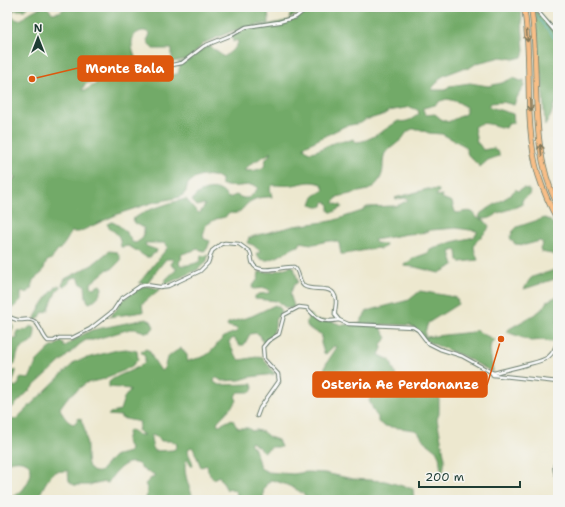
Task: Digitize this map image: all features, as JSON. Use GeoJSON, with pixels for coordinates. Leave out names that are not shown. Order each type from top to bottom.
{"type":"FeatureCollection","features":[{"type":"Feature","properties":{"kind":"highway"},"geometry":{"type":"LineString","coordinates":[[524,7],[534,157],[543,190],[558,221]]}},
{"type":"Feature","properties":{"kind":"highway"},"geometry":{"type":"LineString","coordinates":[[533,7],[537,112],[542,155],[550,188],[558,206]]}},
{"type":"Feature","properties":{"kind":"street"},"geometry":{"type":"LineString","coordinates":[[156,62],[159,65],[182,63],[204,46],[234,34],[246,27],[279,22],[296,17],[308,7]]}},
{"type":"Feature","properties":{"kind":"street"},"geometry":{"type":"LineString","coordinates":[[533,7],[558,35]]}},
{"type":"Feature","properties":{"kind":"street"},"geometry":{"type":"LineString","coordinates":[[7,315],[16,320],[34,320],[43,336],[48,341],[54,341],[59,338],[72,338],[90,329],[113,311],[121,299],[140,286],[168,286],[200,271],[208,263],[212,251],[215,248],[225,243],[239,244],[246,248],[251,254],[252,264],[255,267],[264,270],[292,266],[296,268],[301,283],[304,286],[326,290],[333,294],[336,299],[335,315],[339,320],[352,325],[413,327],[418,330],[428,343],[440,349],[462,356],[491,372],[493,375],[558,382]]}},
{"type":"Feature","properties":{"kind":"street"},"geometry":{"type":"LineString","coordinates":[[257,416],[260,408],[279,381],[278,374],[264,359],[263,347],[268,341],[279,334],[284,315],[299,307],[307,308],[318,319],[328,322],[339,320]]}},
{"type":"Feature","properties":{"kind":"street"},"geometry":{"type":"LineString","coordinates":[[491,372],[494,373],[545,360],[554,352],[558,339]]}},
{"type":"Feature","properties":{"kind":"street"},"geometry":{"type":"LineString","coordinates":[[558,457],[555,461],[554,468],[558,480]]}},
{"type":"Feature","properties":{"kind":"green space"},"geometry":{"type":"Polygon","coordinates":[[[7,7],[28,7],[25,10],[13,10],[12,15],[17,20],[22,19],[34,10],[42,7],[48,8],[52,13],[59,12],[67,7],[252,7],[268,9],[269,23],[246,27],[204,43],[189,59],[172,62],[172,49],[153,49],[147,41],[150,34],[145,31],[139,32],[134,36],[132,47],[140,68],[147,78],[178,74],[180,65],[178,63],[192,58],[201,50],[210,46],[224,57],[235,48],[238,43],[237,40],[233,42],[232,36],[246,28],[295,19],[310,7],[521,7],[524,51],[522,57],[514,59],[501,57],[477,63],[469,68],[461,69],[440,78],[432,90],[446,90],[449,86],[470,83],[488,86],[502,83],[513,78],[521,81],[524,80],[524,86],[514,105],[503,102],[490,103],[489,105],[490,107],[513,114],[514,123],[508,124],[506,128],[486,124],[474,127],[477,143],[483,150],[494,148],[494,150],[499,152],[499,156],[488,160],[480,167],[468,155],[465,146],[442,134],[412,129],[385,153],[383,158],[382,174],[379,181],[374,186],[368,190],[337,197],[334,202],[335,204],[341,205],[342,207],[334,212],[331,212],[329,211],[329,205],[326,201],[324,202],[323,206],[320,207],[311,204],[314,196],[324,190],[322,184],[311,182],[290,185],[273,185],[270,188],[272,197],[255,199],[237,213],[230,213],[225,217],[216,219],[206,225],[203,235],[204,239],[210,241],[207,249],[204,251],[198,249],[182,254],[182,258],[179,262],[180,265],[196,263],[200,261],[201,256],[208,255],[207,261],[197,270],[164,285],[166,279],[176,270],[176,268],[171,264],[174,260],[172,259],[166,259],[148,283],[139,283],[168,247],[165,243],[145,243],[146,246],[157,250],[150,257],[146,257],[129,246],[121,247],[118,235],[107,224],[112,222],[119,226],[127,233],[132,242],[136,243],[143,238],[144,228],[135,223],[133,219],[146,211],[186,199],[197,212],[200,213],[205,205],[197,206],[192,201],[196,195],[203,191],[215,189],[222,191],[229,198],[236,195],[243,198],[248,198],[258,188],[256,186],[225,186],[221,184],[221,179],[217,177],[199,177],[188,184],[185,193],[180,197],[151,203],[118,214],[79,232],[71,232],[63,245],[50,260],[47,261],[42,273],[33,280],[30,290],[25,294],[23,292],[21,293],[21,300],[11,310],[7,311],[7,196],[11,182],[16,177],[7,176],[7,7]],[[93,82],[85,84],[82,90],[86,90],[99,82],[93,82]],[[447,99],[440,101],[435,105],[423,108],[426,115],[435,114],[448,122],[465,114],[466,112],[466,107],[458,102],[447,99]],[[410,107],[389,111],[383,115],[365,120],[361,123],[345,126],[305,146],[304,148],[309,152],[313,152],[339,141],[353,139],[356,142],[366,140],[398,121],[407,121],[419,114],[418,110],[410,107]],[[272,152],[252,163],[244,170],[249,171],[264,167],[266,159],[272,152]]]}},
{"type":"Feature","properties":{"kind":"green space"},"geometry":{"type":"Polygon","coordinates":[[[293,7],[301,7],[296,15],[289,18],[293,7]]]}},
{"type":"Feature","properties":{"kind":"green space"},"geometry":{"type":"Polygon","coordinates":[[[535,10],[558,36],[558,102],[554,105],[545,126],[542,75],[539,71],[535,10]]]}},
{"type":"Feature","properties":{"kind":"green space"},"geometry":{"type":"Polygon","coordinates":[[[523,188],[528,189],[530,192],[529,195],[522,200],[522,205],[498,213],[489,218],[484,219],[479,217],[481,213],[509,196],[516,189],[518,191],[523,188]]]}},
{"type":"Feature","properties":{"kind":"green space"},"geometry":{"type":"Polygon","coordinates":[[[428,189],[439,190],[436,196],[442,195],[442,198],[452,202],[455,212],[472,212],[477,218],[484,220],[489,226],[474,247],[478,260],[460,262],[458,260],[457,251],[455,250],[450,252],[454,265],[439,273],[404,266],[414,258],[428,253],[430,250],[452,242],[474,237],[477,233],[477,231],[456,228],[431,230],[422,233],[374,240],[376,243],[386,244],[386,246],[380,249],[377,248],[345,254],[341,254],[339,243],[333,241],[314,244],[301,242],[299,246],[277,257],[265,260],[260,258],[256,253],[260,253],[260,251],[253,245],[247,243],[249,238],[254,236],[294,226],[332,221],[362,211],[367,207],[399,205],[408,200],[407,198],[395,198],[428,189]]]}},
{"type":"Feature","properties":{"kind":"green space"},"geometry":{"type":"Polygon","coordinates":[[[544,218],[549,220],[555,228],[558,240],[558,257],[541,252],[540,249],[543,243],[540,241],[525,245],[515,244],[510,238],[513,231],[517,227],[544,218]]]}},
{"type":"Feature","properties":{"kind":"green space"},"geometry":{"type":"Polygon","coordinates":[[[109,251],[117,252],[120,257],[120,261],[112,269],[108,269],[91,283],[93,288],[100,285],[102,288],[99,295],[90,303],[86,297],[85,285],[81,284],[79,279],[76,277],[70,279],[69,283],[66,285],[62,285],[65,279],[92,265],[109,251]]]}},
{"type":"Feature","properties":{"kind":"green space"},"geometry":{"type":"Polygon","coordinates":[[[291,266],[294,267],[298,282],[294,285],[290,294],[294,306],[293,308],[286,308],[277,301],[255,299],[255,296],[269,293],[270,291],[266,288],[253,289],[252,287],[258,279],[259,272],[273,272],[291,266]]]}},
{"type":"Feature","properties":{"kind":"green space"},"geometry":{"type":"Polygon","coordinates":[[[558,266],[558,278],[524,289],[531,278],[552,271],[558,266]]]}},
{"type":"Feature","properties":{"kind":"green space"},"geometry":{"type":"Polygon","coordinates":[[[58,285],[61,287],[56,292],[48,311],[42,313],[36,321],[35,318],[42,305],[58,285]]]}},
{"type":"Feature","properties":{"kind":"green space"},"geometry":{"type":"Polygon","coordinates":[[[147,286],[160,289],[142,304],[143,312],[109,317],[116,310],[121,301],[141,287],[147,286]]]}},
{"type":"Feature","properties":{"kind":"green space"},"geometry":{"type":"Polygon","coordinates":[[[420,291],[454,297],[457,299],[458,303],[428,323],[425,332],[425,340],[417,330],[410,325],[359,324],[367,311],[409,300],[420,291]]]}},
{"type":"Feature","properties":{"kind":"green space"},"geometry":{"type":"Polygon","coordinates":[[[558,296],[557,341],[531,341],[507,332],[509,329],[537,313],[543,308],[547,301],[558,296]]]}},
{"type":"Feature","properties":{"kind":"green space"},"geometry":{"type":"Polygon","coordinates":[[[275,305],[279,307],[281,312],[275,320],[273,333],[266,343],[263,343],[260,335],[256,333],[250,334],[244,345],[239,345],[234,338],[229,341],[229,343],[235,355],[240,360],[257,357],[263,358],[275,374],[250,377],[240,380],[222,381],[215,378],[214,382],[219,385],[252,384],[253,388],[251,392],[239,392],[235,396],[237,401],[218,421],[217,424],[220,425],[232,419],[239,428],[248,428],[252,431],[256,430],[263,432],[269,437],[278,440],[281,447],[272,447],[264,452],[252,442],[250,443],[255,449],[260,468],[268,472],[293,474],[307,472],[325,473],[353,479],[385,481],[413,489],[414,500],[308,500],[298,490],[271,480],[264,489],[264,500],[236,500],[237,494],[235,491],[229,488],[227,490],[219,476],[213,479],[208,471],[207,465],[201,467],[193,448],[191,447],[188,452],[193,466],[191,466],[187,459],[185,468],[194,500],[146,500],[147,488],[145,484],[151,478],[154,478],[154,474],[148,473],[140,465],[131,463],[119,468],[108,483],[104,482],[90,485],[74,485],[69,481],[68,471],[55,472],[47,481],[37,500],[9,500],[23,489],[31,475],[31,468],[26,462],[22,461],[7,463],[7,422],[16,419],[76,361],[117,350],[126,349],[137,351],[138,359],[132,366],[105,379],[86,383],[67,398],[60,408],[65,418],[69,422],[74,424],[79,418],[81,419],[87,445],[88,465],[92,471],[100,472],[114,456],[129,452],[130,448],[126,441],[129,430],[138,435],[144,435],[138,431],[140,422],[121,418],[121,416],[108,415],[120,410],[124,398],[130,390],[109,387],[109,382],[117,376],[136,368],[145,362],[145,357],[141,352],[146,349],[150,351],[161,371],[165,367],[168,357],[181,348],[187,355],[187,362],[206,356],[225,337],[238,331],[236,328],[227,326],[228,323],[252,316],[275,305]],[[152,435],[151,436],[155,451],[173,450],[176,448],[177,444],[172,441],[161,441],[159,438],[152,435]]]}},
{"type":"Feature","properties":{"kind":"green space"},"geometry":{"type":"Polygon","coordinates":[[[310,314],[315,320],[331,321],[342,325],[353,324],[381,326],[387,338],[381,344],[382,348],[379,355],[390,360],[396,376],[407,391],[419,395],[429,392],[439,397],[439,414],[437,419],[445,459],[442,479],[439,456],[436,450],[424,441],[419,433],[415,430],[384,426],[378,422],[378,417],[369,401],[376,385],[368,385],[364,393],[362,393],[360,388],[358,387],[357,390],[354,390],[348,383],[345,382],[337,387],[331,380],[321,379],[326,364],[337,347],[334,346],[326,354],[324,353],[321,343],[322,335],[307,326],[310,314]]]}},
{"type":"Feature","properties":{"kind":"green space"},"geometry":{"type":"Polygon","coordinates":[[[146,319],[151,321],[154,327],[150,332],[130,329],[93,340],[86,340],[80,344],[7,413],[7,327],[10,326],[11,323],[13,324],[13,329],[8,337],[10,340],[18,338],[16,334],[17,331],[26,330],[31,326],[35,328],[34,339],[19,351],[15,363],[8,370],[9,373],[16,370],[12,384],[15,387],[19,384],[20,378],[29,379],[37,361],[49,349],[61,342],[63,343],[64,347],[92,330],[146,319]]]}},
{"type":"Feature","properties":{"kind":"green space"},"geometry":{"type":"Polygon","coordinates":[[[475,330],[495,340],[491,343],[490,350],[493,371],[490,371],[463,356],[426,341],[426,337],[473,332],[475,330]]]}},
{"type":"Feature","properties":{"kind":"waterway"},"geometry":{"type":"LineString","coordinates":[[537,8],[544,7]]}},
{"type":"Feature","properties":{"kind":"waterway"},"geometry":{"type":"LineString","coordinates":[[534,10],[534,13],[558,43]]}},
{"type":"Feature","properties":{"kind":"place","name":"Monte Bala"},"geometry":{"type":"Point","coordinates":[32,79]}},
{"type":"Feature","properties":{"kind":"place","name":"Osteria Ae Perdonanze"},"geometry":{"type":"Point","coordinates":[501,339]}}]}
